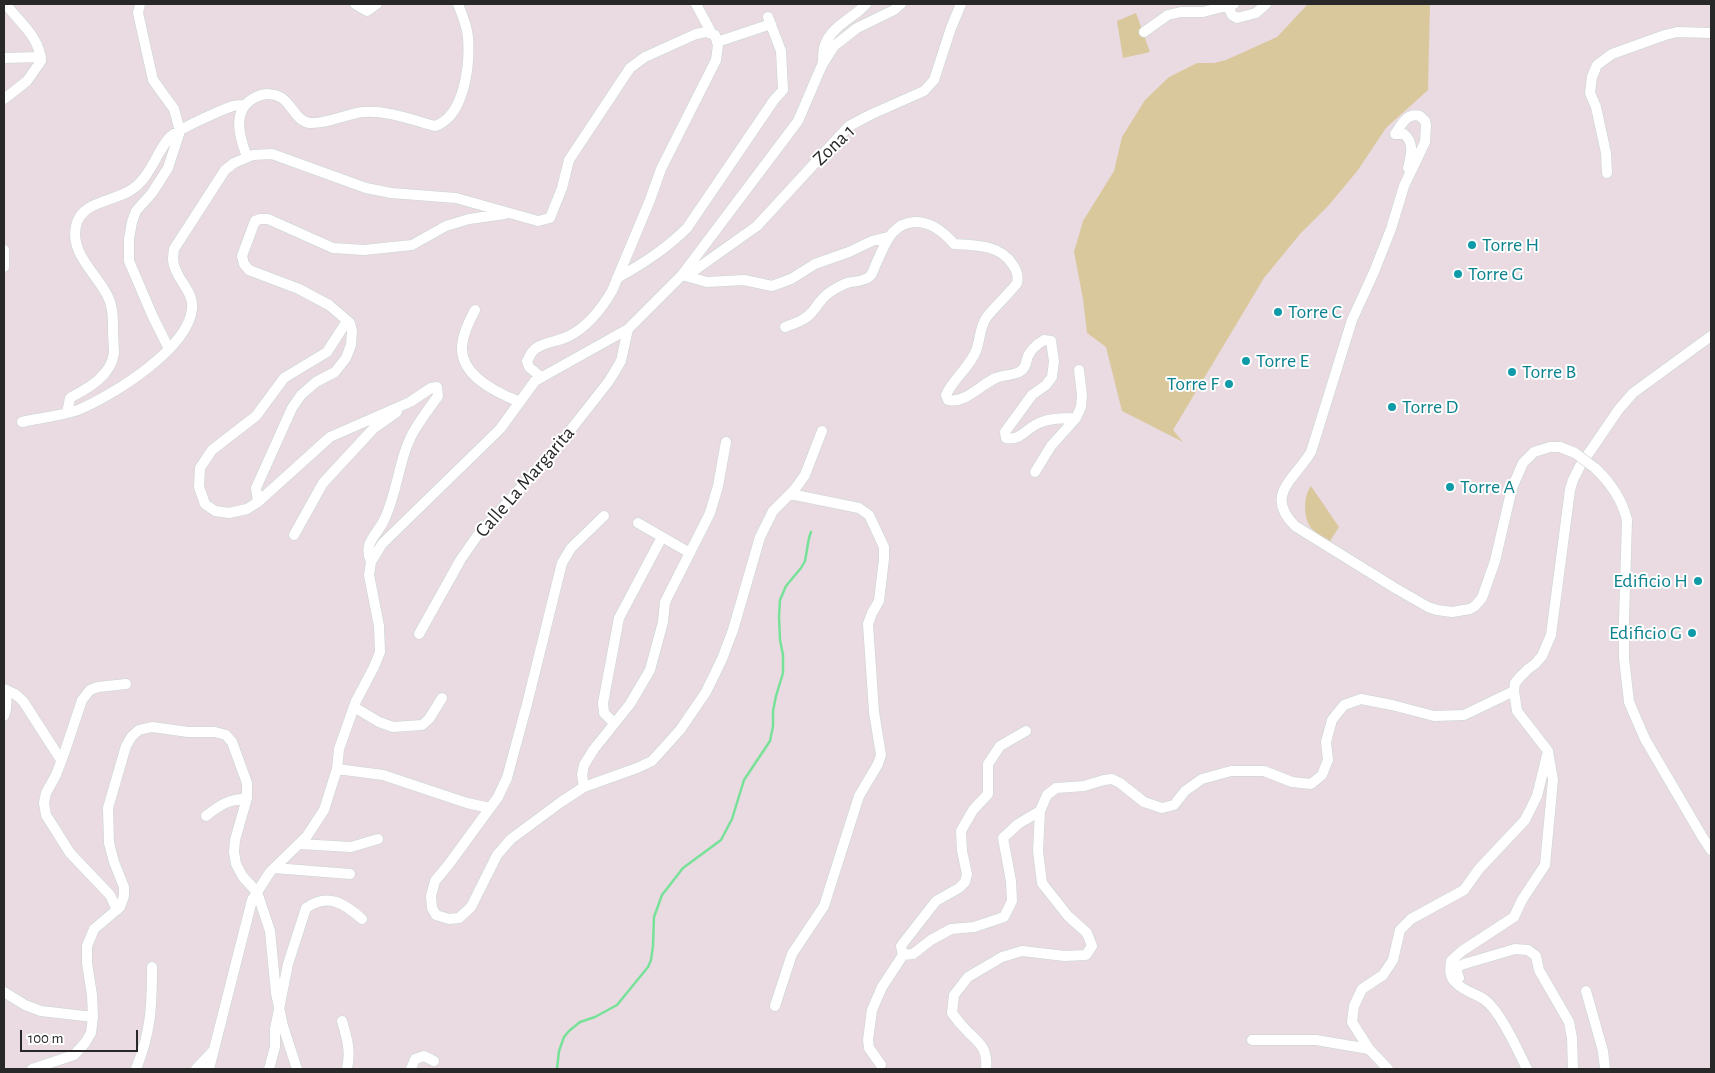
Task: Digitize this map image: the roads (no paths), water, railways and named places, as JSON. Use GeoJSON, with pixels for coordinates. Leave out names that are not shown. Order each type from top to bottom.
{"type":"FeatureCollection","features":[{"type":"Feature","properties":{"kind":"street"},"geometry":{"type":"LineString","coordinates":[[4,99],[27,81],[38,68],[41,61],[38,45],[32,34],[6,4]]}},
{"type":"Feature","properties":{"kind":"street"},"geometry":{"type":"LineString","coordinates":[[140,4],[138,13],[153,80],[174,108],[180,131],[168,168],[152,193],[136,212],[132,222],[129,239],[129,261],[169,349]]}},
{"type":"Feature","properties":{"kind":"street"},"geometry":{"type":"LineString","coordinates":[[355,4],[367,11],[376,4]]}},
{"type":"Feature","properties":{"kind":"street"},"geometry":{"type":"LineString","coordinates":[[247,157],[241,140],[238,122],[242,107],[261,94],[271,94],[282,98],[302,120],[309,123],[324,122],[361,112],[379,112],[434,126],[441,124],[458,104],[468,66],[468,36],[458,4]]}},
{"type":"Feature","properties":{"kind":"street"},"geometry":{"type":"LineString","coordinates":[[541,377],[529,367],[527,362],[532,351],[540,346],[570,336],[585,325],[604,305],[650,200],[661,169],[716,60],[715,38],[696,4]]}},
{"type":"Feature","properties":{"kind":"street"},"geometry":{"type":"LineString","coordinates":[[822,65],[825,43],[837,28],[858,13],[866,4]]}},
{"type":"Feature","properties":{"kind":"street"},"geometry":{"type":"LineString","coordinates":[[210,1069],[252,900],[274,868],[307,836],[324,810],[337,769],[339,749],[354,707],[380,652],[380,626],[369,575],[371,562],[382,544],[500,429],[535,381],[628,329],[682,275],[798,121],[822,65],[834,46],[858,28],[902,4]]}},
{"type":"Feature","properties":{"kind":"street","name":"Zona 1"},"geometry":{"type":"LineString","coordinates":[[682,275],[695,270],[757,226],[849,126],[924,92],[934,80],[950,28],[961,4]]}},
{"type":"Feature","properties":{"kind":"street"},"geometry":{"type":"LineString","coordinates":[[1144,32],[1168,15],[1181,12],[1204,12],[1231,5],[1232,15],[1237,18],[1256,13],[1266,4]]}},
{"type":"Feature","properties":{"kind":"street"},"geometry":{"type":"LineString","coordinates":[[617,278],[646,262],[688,228],[774,100],[783,90],[781,52],[770,20],[715,38]]}},
{"type":"Feature","properties":{"kind":"street"},"geometry":{"type":"LineString","coordinates":[[22,422],[77,410],[131,381],[169,349],[186,327],[192,310],[192,298],[175,268],[173,259],[174,249],[225,170],[247,157],[272,154],[366,188],[391,193],[456,198],[538,220],[550,218],[562,188],[569,160],[630,68],[645,57],[696,34],[706,32],[715,38]]}},
{"type":"Feature","properties":{"kind":"street"},"geometry":{"type":"LineString","coordinates":[[1607,173],[1606,153],[1596,108],[1590,93],[1592,77],[1597,65],[1612,54],[1665,35],[1677,32],[1711,33]]}},
{"type":"Feature","properties":{"kind":"street"},"geometry":{"type":"LineString","coordinates":[[4,58],[41,57]]}},
{"type":"Feature","properties":{"kind":"street"},"geometry":{"type":"LineString","coordinates":[[67,413],[70,398],[93,385],[108,368],[114,354],[112,308],[106,293],[80,254],[75,239],[76,226],[81,213],[130,191],[140,183],[169,137],[234,106],[244,105]]}},
{"type":"Feature","properties":{"kind":"street"},"geometry":{"type":"LineString","coordinates":[[1404,186],[1425,142],[1426,121],[1417,115],[1406,118],[1395,134],[1404,134],[1411,144],[1411,156],[1404,186],[1384,246],[1346,335],[1326,408],[1311,452],[1303,466],[1284,488],[1280,502],[1284,514],[1295,526],[1395,588],[1428,607],[1452,612],[1475,606],[1482,598],[1495,560],[1512,488],[1523,463],[1534,452],[1550,447],[1560,447],[1575,453],[1595,468],[1615,491],[1623,505],[1627,520],[1624,620],[1625,666],[1629,702],[1645,739],[1711,850]]}},
{"type":"Feature","properties":{"kind":"street"},"geometry":{"type":"LineString","coordinates":[[258,502],[256,488],[292,408],[301,395],[316,382],[335,372],[346,358],[351,345],[352,331],[350,323],[329,305],[299,289],[249,270],[244,264],[242,256],[254,221],[268,219],[333,248],[364,250],[412,245],[446,226],[469,219],[508,213]]}},
{"type":"Feature","properties":{"kind":"street"},"geometry":{"type":"LineString","coordinates":[[786,327],[812,313],[820,299],[831,291],[847,283],[864,280],[871,276],[888,237],[896,228],[907,222],[932,225],[945,234],[954,244],[992,248],[1008,256],[1018,272],[1016,284],[985,320],[976,351],[950,386],[946,396],[948,400],[954,402],[997,377],[1021,372],[1026,366],[1028,356],[1036,345],[1044,340],[1051,341],[1054,361],[1052,377],[1046,385],[1032,395],[1005,432],[1006,438],[1011,439],[1020,436],[1037,424],[1054,419],[1076,418]]}},
{"type":"Feature","properties":{"kind":"street"},"geometry":{"type":"LineString","coordinates":[[682,275],[707,282],[744,280],[772,286],[786,281],[815,264],[888,237]]}},
{"type":"Feature","properties":{"kind":"street"},"geometry":{"type":"LineString","coordinates":[[4,250],[4,266]]}},
{"type":"Feature","properties":{"kind":"street"},"geometry":{"type":"LineString","coordinates":[[475,310],[467,325],[462,348],[466,363],[477,378],[493,391],[520,402]]}},
{"type":"Feature","properties":{"kind":"street"},"geometry":{"type":"LineString","coordinates":[[347,321],[327,352],[284,378],[256,416],[212,450],[200,468],[199,487],[206,504],[215,511],[229,513],[247,509],[258,502],[330,437],[410,402]]}},
{"type":"Feature","properties":{"kind":"street","name":"Calle La Margarita"},"geometry":{"type":"LineString","coordinates":[[419,634],[461,560],[477,536],[554,450],[608,381],[620,362],[628,329]]}},
{"type":"Feature","properties":{"kind":"street"},"geometry":{"type":"LineString","coordinates":[[1527,1069],[1500,1019],[1490,1006],[1485,1000],[1463,989],[1450,974],[1451,961],[1462,951],[1514,917],[1522,900],[1545,865],[1553,780],[1548,751],[1517,711],[1514,691],[1515,683],[1542,656],[1550,635],[1570,490],[1580,466],[1619,409],[1633,393],[1711,336]]}},
{"type":"Feature","properties":{"kind":"street"},"geometry":{"type":"LineString","coordinates":[[1035,472],[1051,446],[1076,418],[1081,407],[1079,370]]}},
{"type":"Feature","properties":{"kind":"street"},"geometry":{"type":"LineString","coordinates":[[294,535],[323,483],[374,429],[410,402],[431,388],[436,387],[438,396],[414,431],[407,446],[385,519],[368,545],[368,555],[371,562]]}},
{"type":"Feature","properties":{"kind":"street"},"geometry":{"type":"LineString","coordinates":[[604,516],[571,548],[562,563],[528,704],[507,778],[498,797],[450,864],[435,881],[431,902],[436,915],[449,919],[459,918],[471,906],[497,855],[511,839],[561,802],[584,788],[652,761],[680,730],[706,692],[722,658],[733,630],[760,537],[774,511],[805,475],[822,431]]}},
{"type":"Feature","properties":{"kind":"street"},"geometry":{"type":"LineString","coordinates":[[584,788],[582,775],[584,765],[594,749],[630,704],[650,670],[663,622],[665,602],[710,513],[718,486],[726,442]]}},
{"type":"Feature","properties":{"kind":"street"},"geometry":{"type":"LineString","coordinates":[[775,1006],[792,954],[824,906],[859,796],[878,764],[881,755],[874,712],[868,624],[878,601],[884,547],[869,515],[859,508],[790,494]]}},
{"type":"Feature","properties":{"kind":"street"},"geometry":{"type":"LineString","coordinates":[[638,523],[690,553]]}},
{"type":"Feature","properties":{"kind":"street"},"geometry":{"type":"LineString","coordinates":[[614,723],[604,713],[603,703],[619,618],[662,537]]}},
{"type":"Feature","properties":{"kind":"street"},"geometry":{"type":"LineString","coordinates":[[117,910],[110,895],[70,853],[46,815],[44,803],[46,793],[61,760],[82,700],[90,690],[98,687],[126,684]]}},
{"type":"Feature","properties":{"kind":"street"},"geometry":{"type":"LineString","coordinates":[[4,716],[6,689],[23,702],[61,760]]}},
{"type":"Feature","properties":{"kind":"street"},"geometry":{"type":"LineString","coordinates":[[986,1069],[987,1061],[982,1044],[952,1014],[954,995],[968,978],[1002,957],[1022,951],[1065,956],[1086,955],[1092,946],[1087,933],[1068,916],[1042,883],[1038,851],[1040,811],[1047,795],[1056,788],[1084,786],[1112,779],[1144,802],[1162,808],[1174,804],[1185,791],[1202,779],[1231,771],[1264,771],[1292,782],[1310,784],[1322,775],[1328,760],[1326,742],[1332,720],[1344,705],[1361,699],[1434,716],[1464,715],[1514,691]]}},
{"type":"Feature","properties":{"kind":"street"},"geometry":{"type":"LineString","coordinates":[[354,707],[379,722],[392,727],[422,725],[429,719],[442,698]]}},
{"type":"Feature","properties":{"kind":"street"},"geometry":{"type":"LineString","coordinates":[[32,1069],[74,1055],[91,1033],[93,1018],[92,995],[87,963],[87,946],[94,929],[117,910],[124,896],[124,886],[109,844],[108,808],[126,746],[132,736],[139,730],[152,727],[188,732],[215,732],[226,735],[232,742],[247,783],[247,798],[235,840],[236,864],[243,877],[256,892],[270,931],[279,1009],[297,1069]]}},
{"type":"Feature","properties":{"kind":"street"},"geometry":{"type":"LineString","coordinates":[[881,1065],[869,1048],[868,1040],[872,1010],[882,987],[903,955],[901,946],[936,901],[959,888],[965,882],[967,874],[962,852],[961,831],[973,810],[988,794],[988,764],[1000,746],[1026,730]]}},
{"type":"Feature","properties":{"kind":"street"},"geometry":{"type":"LineString","coordinates":[[1388,1069],[1369,1049],[1352,1022],[1354,1006],[1362,988],[1382,975],[1393,960],[1400,930],[1411,919],[1464,890],[1479,869],[1525,820],[1537,796],[1548,751]]}},
{"type":"Feature","properties":{"kind":"street"},"geometry":{"type":"LineString","coordinates":[[337,769],[383,776],[467,803],[490,808]]}},
{"type":"Feature","properties":{"kind":"street"},"geometry":{"type":"LineString","coordinates":[[206,816],[220,804],[247,798]]}},
{"type":"Feature","properties":{"kind":"street"},"geometry":{"type":"LineString","coordinates":[[903,955],[913,954],[931,940],[951,929],[974,927],[1004,917],[1012,901],[1011,881],[1003,838],[1018,824],[1040,811]]}},
{"type":"Feature","properties":{"kind":"street"},"geometry":{"type":"LineString","coordinates":[[299,844],[351,847],[378,839]]}},
{"type":"Feature","properties":{"kind":"street"},"geometry":{"type":"LineString","coordinates":[[274,868],[350,874]]}},
{"type":"Feature","properties":{"kind":"street"},"geometry":{"type":"LineString","coordinates":[[269,1069],[275,1047],[275,1028],[288,964],[300,921],[306,908],[314,903],[332,901],[346,905],[362,919]]}},
{"type":"Feature","properties":{"kind":"street"},"geometry":{"type":"LineString","coordinates":[[1459,978],[1458,967],[1515,949],[1528,950],[1536,956],[1539,970],[1569,1022],[1572,1038],[1573,1069]]}},
{"type":"Feature","properties":{"kind":"street"},"geometry":{"type":"LineString","coordinates":[[136,1069],[148,1033],[152,1009],[152,967]]}},
{"type":"Feature","properties":{"kind":"street"},"geometry":{"type":"LineString","coordinates":[[1586,991],[1603,1051],[1605,1069]]}},
{"type":"Feature","properties":{"kind":"street"},"geometry":{"type":"LineString","coordinates":[[4,992],[26,1006],[41,1011],[93,1018]]}},
{"type":"Feature","properties":{"kind":"street"},"geometry":{"type":"LineString","coordinates":[[342,1020],[349,1046],[347,1069]]}},
{"type":"Feature","properties":{"kind":"street"},"geometry":{"type":"LineString","coordinates":[[1252,1040],[1316,1040],[1369,1049]]}},
{"type":"Feature","properties":{"kind":"street"},"geometry":{"type":"LineString","coordinates":[[196,1069],[214,1050]]}},
{"type":"Feature","properties":{"kind":"street"},"geometry":{"type":"LineString","coordinates":[[411,1069],[415,1059],[424,1056],[434,1061]]}},
{"type":"Feature","properties":{"kind":"waterway"},"geometry":{"type":"LineString","coordinates":[[557,1069],[559,1051],[564,1037],[569,1031],[580,1022],[595,1017],[617,1005],[648,967],[653,946],[654,917],[662,895],[683,868],[721,840],[732,819],[744,780],[770,741],[773,711],[783,673],[779,616],[780,600],[786,586],[805,561],[811,532]]}},
{"type":"Feature","properties":{"kind":"place","name":"Torre H"},"geometry":{"type":"Point","coordinates":[1472,245]}},
{"type":"Feature","properties":{"kind":"place","name":"Torre G"},"geometry":{"type":"Point","coordinates":[1458,274]}},
{"type":"Feature","properties":{"kind":"place","name":"Torre C"},"geometry":{"type":"Point","coordinates":[1278,312]}},
{"type":"Feature","properties":{"kind":"place","name":"Torre E"},"geometry":{"type":"Point","coordinates":[1246,361]}},
{"type":"Feature","properties":{"kind":"place","name":"Torre B"},"geometry":{"type":"Point","coordinates":[1512,372]}},
{"type":"Feature","properties":{"kind":"place","name":"Torre F"},"geometry":{"type":"Point","coordinates":[1229,384]}},
{"type":"Feature","properties":{"kind":"place","name":"Torre D"},"geometry":{"type":"Point","coordinates":[1392,407]}},
{"type":"Feature","properties":{"kind":"place","name":"Torre A"},"geometry":{"type":"Point","coordinates":[1450,487]}},
{"type":"Feature","properties":{"kind":"place","name":"Edificio H"},"geometry":{"type":"Point","coordinates":[1698,581]}},
{"type":"Feature","properties":{"kind":"place","name":"Edificio G"},"geometry":{"type":"Point","coordinates":[1692,633]}}]}
